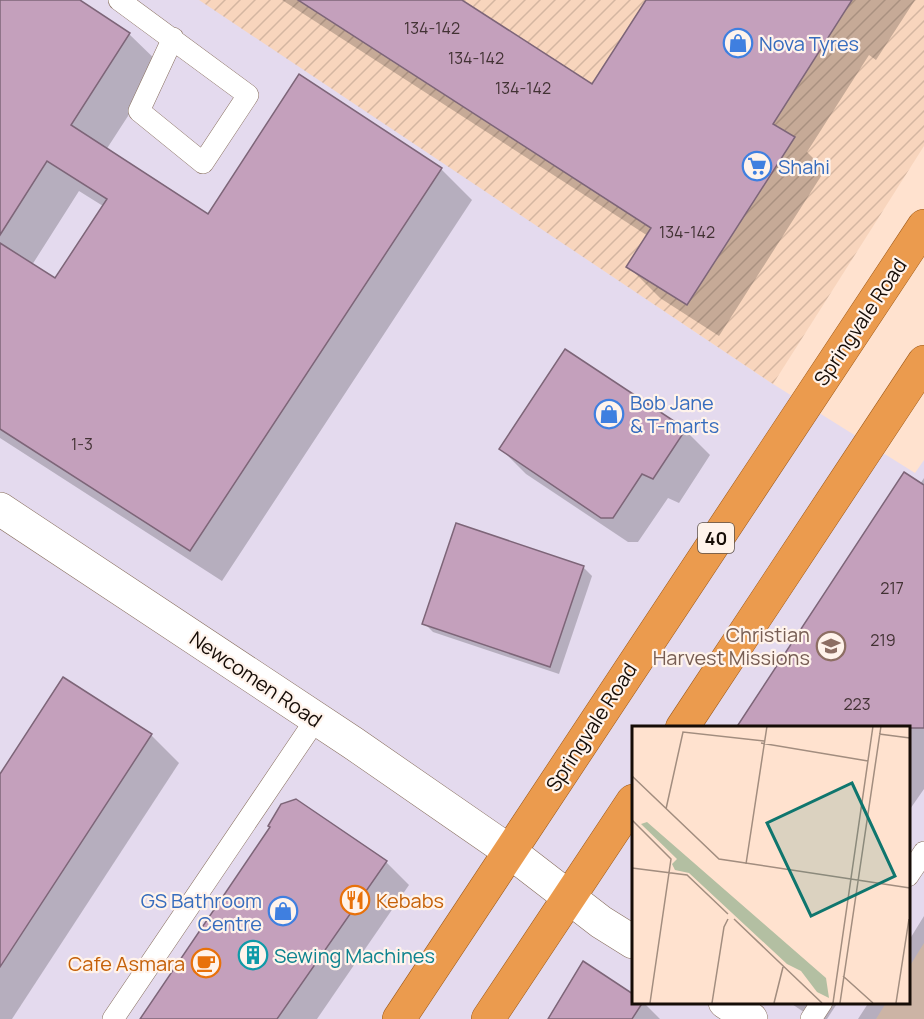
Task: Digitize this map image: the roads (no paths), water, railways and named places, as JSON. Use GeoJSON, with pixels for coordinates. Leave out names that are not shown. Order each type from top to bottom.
{"type":"FeatureCollection","features":[{"type":"Feature","properties":{"kind":"highway","name":"Springvale Road"},"geometry":{"type":"LineString","coordinates":[[399,1019],[924,226]]}},
{"type":"Feature","properties":{"kind":"highway"},"geometry":{"type":"LineString","coordinates":[[683,726],[924,362]]}},
{"type":"Feature","properties":{"kind":"highway"},"geometry":{"type":"LineString","coordinates":[[488,1019],[632,803]]}},
{"type":"Feature","properties":{"kind":"street","name":"Newcomen Road"},"geometry":{"type":"LineString","coordinates":[[0,509],[316,719],[509,851],[569,898],[632,941]]}},
{"type":"Feature","properties":{"kind":"street"},"geometry":{"type":"LineString","coordinates":[[728,1004],[751,1019]]}},
{"type":"Feature","properties":{"kind":"lane"},"geometry":{"type":"LineString","coordinates":[[119,0],[174,38],[248,95],[203,163],[139,111],[174,38]]}},
{"type":"Feature","properties":{"kind":"lane"},"geometry":{"type":"LineString","coordinates":[[113,1019],[316,719]]}},
{"type":"Feature","properties":{"kind":"lane"},"geometry":{"type":"LineString","coordinates":[[909,874],[924,852]]}},
{"type":"Feature","properties":{"kind":"lane"},"geometry":{"type":"LineString","coordinates":[[811,1019],[821,1004]]}},
{"type":"Feature","properties":{"kind":"place","name":"Nova Tyres"},"geometry":{"type":"Point","coordinates":[738,43]}},
{"type":"Feature","properties":{"kind":"place","name":"Shahi"},"geometry":{"type":"Point","coordinates":[757,166]}},
{"type":"Feature","properties":{"kind":"place","name":"Bob Jane & T-marts"},"geometry":{"type":"Point","coordinates":[609,414]}},
{"type":"Feature","properties":{"kind":"place","name":"Christian Harvest Missions"},"geometry":{"type":"Point","coordinates":[831,646]}},
{"type":"Feature","properties":{"kind":"place","name":"Kebabs"},"geometry":{"type":"Point","coordinates":[355,900]}},
{"type":"Feature","properties":{"kind":"place","name":"GS Bathroom Centre"},"geometry":{"type":"Point","coordinates":[283,911]}},
{"type":"Feature","properties":{"kind":"place","name":"Sewing Machines"},"geometry":{"type":"Point","coordinates":[253,955]}},
{"type":"Feature","properties":{"kind":"place","name":"Cafe Asmara"},"geometry":{"type":"Point","coordinates":[206,963]}}]}
